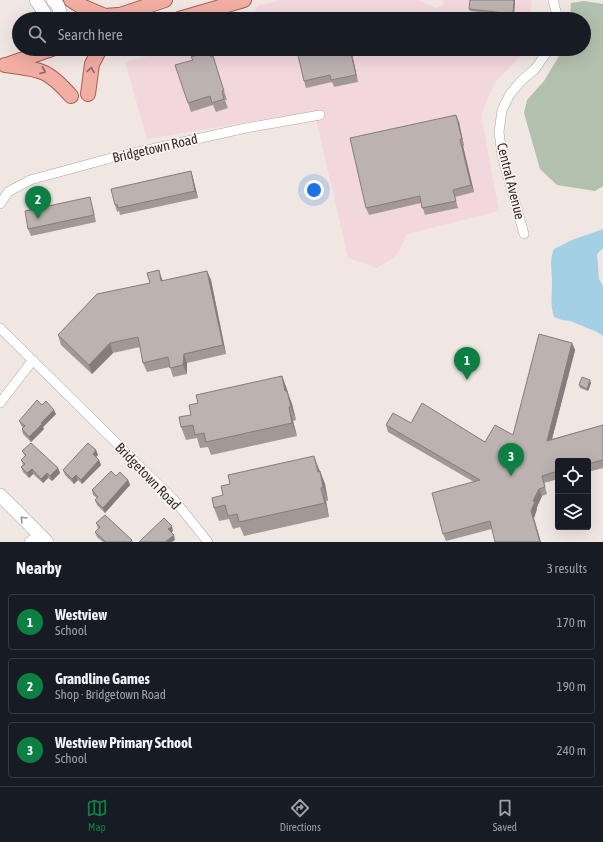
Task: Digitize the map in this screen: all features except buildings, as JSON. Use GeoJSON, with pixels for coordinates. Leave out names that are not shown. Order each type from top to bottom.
{"type":"FeatureCollection","features":[{"type":"Feature","properties":{"kind":"main road"},"geometry":{"type":"LineString","coordinates":[[36,0],[44,12]]}},
{"type":"Feature","properties":{"kind":"main road"},"geometry":{"type":"LineString","coordinates":[[53,0],[58,6],[60,12]]}},
{"type":"Feature","properties":{"kind":"main road"},"geometry":{"type":"LineString","coordinates":[[71,0],[96,12]]}},
{"type":"Feature","properties":{"kind":"main road"},"geometry":{"type":"LineString","coordinates":[[128,12],[165,0]]}},
{"type":"Feature","properties":{"kind":"main road"},"geometry":{"type":"LineString","coordinates":[[203,12],[244,0]]}},
{"type":"Feature","properties":{"kind":"main road"},"geometry":{"type":"LineString","coordinates":[[3,66],[32,56]]}},
{"type":"Feature","properties":{"kind":"main road"},"geometry":{"type":"LineString","coordinates":[[88,94],[92,64],[96,56]]}},
{"type":"Feature","properties":{"kind":"main road"},"geometry":{"type":"LineString","coordinates":[[3,66],[38,69],[49,74],[58,81],[71,96]]}},
{"type":"Feature","properties":{"kind":"main road"},"geometry":{"type":"LineString","coordinates":[[0,495],[37,540]]}},
{"type":"Feature","properties":{"kind":"street"},"geometry":{"type":"LineString","coordinates":[[554,0],[556,12]]}},
{"type":"Feature","properties":{"kind":"street","name":"Central Avenue"},"geometry":{"type":"LineString","coordinates":[[524,234],[502,155],[499,132],[502,110],[510,94],[522,80],[535,69],[544,56]]}},
{"type":"Feature","properties":{"kind":"street","name":"Bridgetown Road"},"geometry":{"type":"LineString","coordinates":[[0,204],[8,192],[30,180],[119,156],[246,128],[320,115]]}},
{"type":"Feature","properties":{"kind":"street","name":"Bridgetown Road"},"geometry":{"type":"LineString","coordinates":[[0,328],[175,502],[208,542]]}},
{"type":"Feature","properties":{"kind":"street"},"geometry":{"type":"LineString","coordinates":[[0,403],[33,360]]}},
{"type":"Feature","properties":{"kind":"shaded area"},"geometry":{"type":"Polygon","coordinates":[[[281,0],[418,0],[436,8],[442,6],[443,0],[532,0],[531,12],[254,12],[258,6],[281,0]]]}},
{"type":"Feature","properties":{"kind":"shaded area"},"geometry":{"type":"Polygon","coordinates":[[[148,56],[520,56],[495,82],[481,114],[499,211],[407,234],[397,255],[377,268],[348,258],[314,111],[147,139],[125,62],[148,56]]]}},
{"type":"Feature","properties":{"kind":"green space"},"geometry":{"type":"Polygon","coordinates":[[[584,1],[603,4],[603,186],[595,191],[557,185],[540,169],[524,113],[527,100],[544,81],[559,56],[591,56],[591,12],[570,12],[571,3],[584,1]]]}},
{"type":"Feature","properties":{"kind":"water"},"geometry":{"type":"Polygon","coordinates":[[[603,229],[603,248],[597,254],[599,279],[603,286],[603,336],[570,321],[554,317],[552,304],[551,266],[554,249],[572,240],[603,229]]]}},
{"type":"Feature","properties":{"kind":"place","name":"Grandline Games"},"geometry":{"type":"Point","coordinates":[38,219]}},
{"type":"Feature","properties":{"kind":"place","name":"Westview"},"geometry":{"type":"Point","coordinates":[467,380]}},
{"type":"Feature","properties":{"kind":"place","name":"Westview Primary School"},"geometry":{"type":"Point","coordinates":[511,476]}}]}
